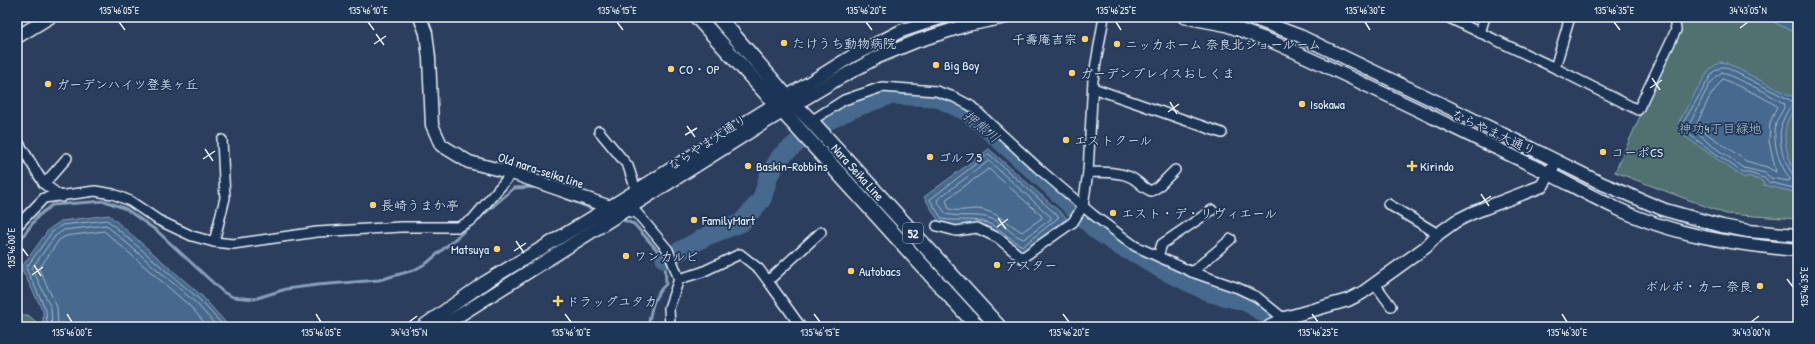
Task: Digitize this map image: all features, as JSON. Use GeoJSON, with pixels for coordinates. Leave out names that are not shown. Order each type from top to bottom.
{"type":"FeatureCollection","features":[{"type":"Feature","properties":{"kind":"main road","name":"Nara Seika Line"},"geometry":{"type":"LineString","coordinates":[[697,17],[785,104],[813,122],[999,327]]}},
{"type":"Feature","properties":{"kind":"main road","name":"Nara Seika Line"},"geometry":{"type":"LineString","coordinates":[[718,17],[785,104],[801,132],[978,327]]}},
{"type":"Feature","properties":{"kind":"street"},"geometry":{"type":"LineString","coordinates":[[17,37],[50,17]]}},
{"type":"Feature","properties":{"kind":"street","name":"Old nara-seika line"},"geometry":{"type":"LineString","coordinates":[[420,17],[426,33],[429,58],[432,125],[441,145],[469,162],[512,173],[610,207],[637,213],[668,250],[679,279]]}},
{"type":"Feature","properties":{"kind":"street","name":"ならやま大通り"},"geometry":{"type":"LineString","coordinates":[[441,327],[491,294],[627,211],[873,44],[901,31],[943,17]]}},
{"type":"Feature","properties":{"kind":"street","name":"ならやま大通り"},"geometry":{"type":"LineString","coordinates":[[422,327],[484,283],[636,190],[785,104],[884,55],[967,25],[1006,17]]}},
{"type":"Feature","properties":{"kind":"street"},"geometry":{"type":"LineString","coordinates":[[937,226],[956,230],[977,228],[998,238],[1022,258],[1073,222],[1083,206],[1088,172],[1093,88],[1104,17]]}},
{"type":"Feature","properties":{"kind":"street","name":"ならやま大通り"},"geometry":{"type":"LineString","coordinates":[[1184,17],[1226,25],[1274,42],[1549,174],[1617,209],[1662,225],[1745,245],[1798,250]]}},
{"type":"Feature","properties":{"kind":"street","name":"ならやま大通り"},"geometry":{"type":"LineString","coordinates":[[1249,17],[1300,36],[1557,160],[1603,184],[1665,210],[1722,226],[1798,236]]}},
{"type":"Feature","properties":{"kind":"street"},"geometry":{"type":"LineString","coordinates":[[1447,17],[1555,68],[1638,110],[1676,30],[1674,17]]}},
{"type":"Feature","properties":{"kind":"street"},"geometry":{"type":"LineString","coordinates":[[1480,33],[1485,17]]}},
{"type":"Feature","properties":{"kind":"street"},"geometry":{"type":"LineString","coordinates":[[1555,68],[1570,17]]}},
{"type":"Feature","properties":{"kind":"street"},"geometry":{"type":"LineString","coordinates":[[813,122],[844,100],[882,87],[936,91],[954,97],[971,106],[1038,168],[1110,229],[1135,246],[1192,272],[1238,288],[1257,297],[1285,318],[1294,327]]}},
{"type":"Feature","properties":{"kind":"street"},"geometry":{"type":"LineString","coordinates":[[1093,88],[1222,132]]}},
{"type":"Feature","properties":{"kind":"street"},"geometry":{"type":"LineString","coordinates":[[599,131],[628,166],[636,190]]}},
{"type":"Feature","properties":{"kind":"street"},"geometry":{"type":"LineString","coordinates":[[17,140],[44,184],[62,197]]}},
{"type":"Feature","properties":{"kind":"street"},"geometry":{"type":"LineString","coordinates":[[214,242],[225,198],[222,140]]}},
{"type":"Feature","properties":{"kind":"street"},"geometry":{"type":"LineString","coordinates":[[44,184],[67,158]]}},
{"type":"Feature","properties":{"kind":"street"},"geometry":{"type":"LineString","coordinates":[[1271,327],[1285,318],[1348,300],[1362,293],[1426,247],[1438,234],[1456,221],[1472,213],[1542,186],[1557,160]]}},
{"type":"Feature","properties":{"kind":"street"},"geometry":{"type":"LineString","coordinates":[[1088,172],[1126,175],[1145,189],[1151,191],[1158,188],[1176,170]]}},
{"type":"Feature","properties":{"kind":"street"},"geometry":{"type":"LineString","coordinates":[[19,220],[44,198],[62,197],[95,191],[113,194],[130,201],[158,220],[192,236],[214,242],[233,244],[317,232],[386,228],[458,227],[472,220],[512,173]]}},
{"type":"Feature","properties":{"kind":"street"},"geometry":{"type":"LineString","coordinates":[[1388,204],[1438,234]]}},
{"type":"Feature","properties":{"kind":"street"},"geometry":{"type":"LineString","coordinates":[[1158,256],[1162,244],[1212,210]]}},
{"type":"Feature","properties":{"kind":"street"},"geometry":{"type":"LineString","coordinates":[[768,281],[821,232]]}},
{"type":"Feature","properties":{"kind":"street"},"geometry":{"type":"LineString","coordinates":[[1192,272],[1231,239]]}},
{"type":"Feature","properties":{"kind":"street"},"geometry":{"type":"LineString","coordinates":[[670,327],[669,308],[672,293],[679,279],[702,272],[740,254],[755,266],[768,281],[800,327]]}},
{"type":"Feature","properties":{"kind":"street"},"geometry":{"type":"LineString","coordinates":[[1375,284],[1391,306]]}},
{"type":"Feature","properties":{"kind":"green space","name":"神功4丁目緑地"},"geometry":{"type":"Polygon","coordinates":[[[1678,17],[1798,17],[1798,219],[1726,214],[1615,172],[1679,30],[1678,17]]]}},
{"type":"Feature","properties":{"kind":"green space"},"geometry":{"type":"Polygon","coordinates":[[[17,315],[28,315],[42,327],[17,327],[17,315]]]}},
{"type":"Feature","properties":{"kind":"water"},"geometry":{"type":"Polygon","coordinates":[[[1763,17],[1798,17],[1798,34],[1763,17]]]}},
{"type":"Feature","properties":{"kind":"water"},"geometry":{"type":"Polygon","coordinates":[[[1720,62],[1726,63],[1795,98],[1798,105],[1792,112],[1786,125],[1785,140],[1788,155],[1798,176],[1798,193],[1764,185],[1762,181],[1748,176],[1744,178],[1680,133],[1679,122],[1696,91],[1710,69],[1720,62]]]}},
{"type":"Feature","properties":{"kind":"water"},"geometry":{"type":"Polygon","coordinates":[[[989,149],[1067,218],[1023,251],[990,228],[977,224],[956,226],[940,223],[924,197],[989,149]]]}},
{"type":"Feature","properties":{"kind":"water"},"geometry":{"type":"Polygon","coordinates":[[[109,215],[202,296],[226,323],[222,327],[43,326],[43,311],[21,268],[49,229],[61,221],[109,215]]]}},
{"type":"Feature","properties":{"kind":"waterway","name":"押熊川"},"geometry":{"type":"LineString","coordinates":[[665,259],[707,236],[741,223],[762,199],[769,175],[781,156],[819,125],[854,108],[890,95],[936,97],[967,112],[1051,186],[1096,230],[1121,247],[1139,255],[1161,269],[1211,293],[1247,302],[1284,327]]}},
{"type":"Feature","properties":{"kind":"waterway"},"geometry":{"type":"LineString","coordinates":[[17,244],[38,216],[52,205],[105,201],[126,209],[157,231],[223,292],[233,297],[254,299],[286,289],[379,280],[414,270],[427,263],[514,188],[538,187]]}},
{"type":"Feature","properties":{"kind":"waterway"},"geometry":{"type":"LineString","coordinates":[[560,196],[598,211]]}},
{"type":"Feature","properties":{"kind":"waterway"},"geometry":{"type":"LineString","coordinates":[[618,218],[634,224],[665,259],[666,284],[655,298],[648,327]]}},
{"type":"Feature","properties":{"kind":"place","name":"千壽庵吉宗"},"geometry":{"type":"Point","coordinates":[1085,39]}},
{"type":"Feature","properties":{"kind":"place","name":"たけうち動物病院"},"geometry":{"type":"Point","coordinates":[784,43]}},
{"type":"Feature","properties":{"kind":"place","name":"ニッカホーム 奈良北ショールーム"},"geometry":{"type":"Point","coordinates":[1117,44]}},
{"type":"Feature","properties":{"kind":"place","name":"Big Boy"},"geometry":{"type":"Point","coordinates":[936,65]}},
{"type":"Feature","properties":{"kind":"place","name":"CO・OP"},"geometry":{"type":"Point","coordinates":[671,69]}},
{"type":"Feature","properties":{"kind":"place","name":"ガーデンプレイスおしくま"},"geometry":{"type":"Point","coordinates":[1072,73]}},
{"type":"Feature","properties":{"kind":"place","name":"ガーデンハイツ登美ヶ丘"},"geometry":{"type":"Point","coordinates":[48,84]}},
{"type":"Feature","properties":{"kind":"place","name":"Isokawa"},"geometry":{"type":"Point","coordinates":[1302,104]}},
{"type":"Feature","properties":{"kind":"place","name":"エストクール"},"geometry":{"type":"Point","coordinates":[1066,140]}},
{"type":"Feature","properties":{"kind":"place","name":"コーポCS"},"geometry":{"type":"Point","coordinates":[1603,152]}},
{"type":"Feature","properties":{"kind":"place","name":"ゴルフ5"},"geometry":{"type":"Point","coordinates":[930,157]}},
{"type":"Feature","properties":{"kind":"place","name":"Baskin-Robbins"},"geometry":{"type":"Point","coordinates":[748,166]}},
{"type":"Feature","properties":{"kind":"place","name":"Kirindo"},"geometry":{"type":"Point","coordinates":[1412,166]}},
{"type":"Feature","properties":{"kind":"place","name":"長崎うまか亭"},"geometry":{"type":"Point","coordinates":[373,205]}},
{"type":"Feature","properties":{"kind":"place","name":"エスト・デ・リヴィエール"},"geometry":{"type":"Point","coordinates":[1113,213]}},
{"type":"Feature","properties":{"kind":"place","name":"FamilyMart"},"geometry":{"type":"Point","coordinates":[694,220]}},
{"type":"Feature","properties":{"kind":"place","name":"Matsuya"},"geometry":{"type":"Point","coordinates":[497,249]}},
{"type":"Feature","properties":{"kind":"place","name":"ワンカルビ"},"geometry":{"type":"Point","coordinates":[626,256]}},
{"type":"Feature","properties":{"kind":"place","name":"アスター"},"geometry":{"type":"Point","coordinates":[997,265]}},
{"type":"Feature","properties":{"kind":"place","name":"Autobacs"},"geometry":{"type":"Point","coordinates":[851,271]}},
{"type":"Feature","properties":{"kind":"place","name":"ボルボ・カー 奈良"},"geometry":{"type":"Point","coordinates":[1760,286]}},
{"type":"Feature","properties":{"kind":"place","name":"ドラッグユタカ"},"geometry":{"type":"Point","coordinates":[558,301]}}]}
